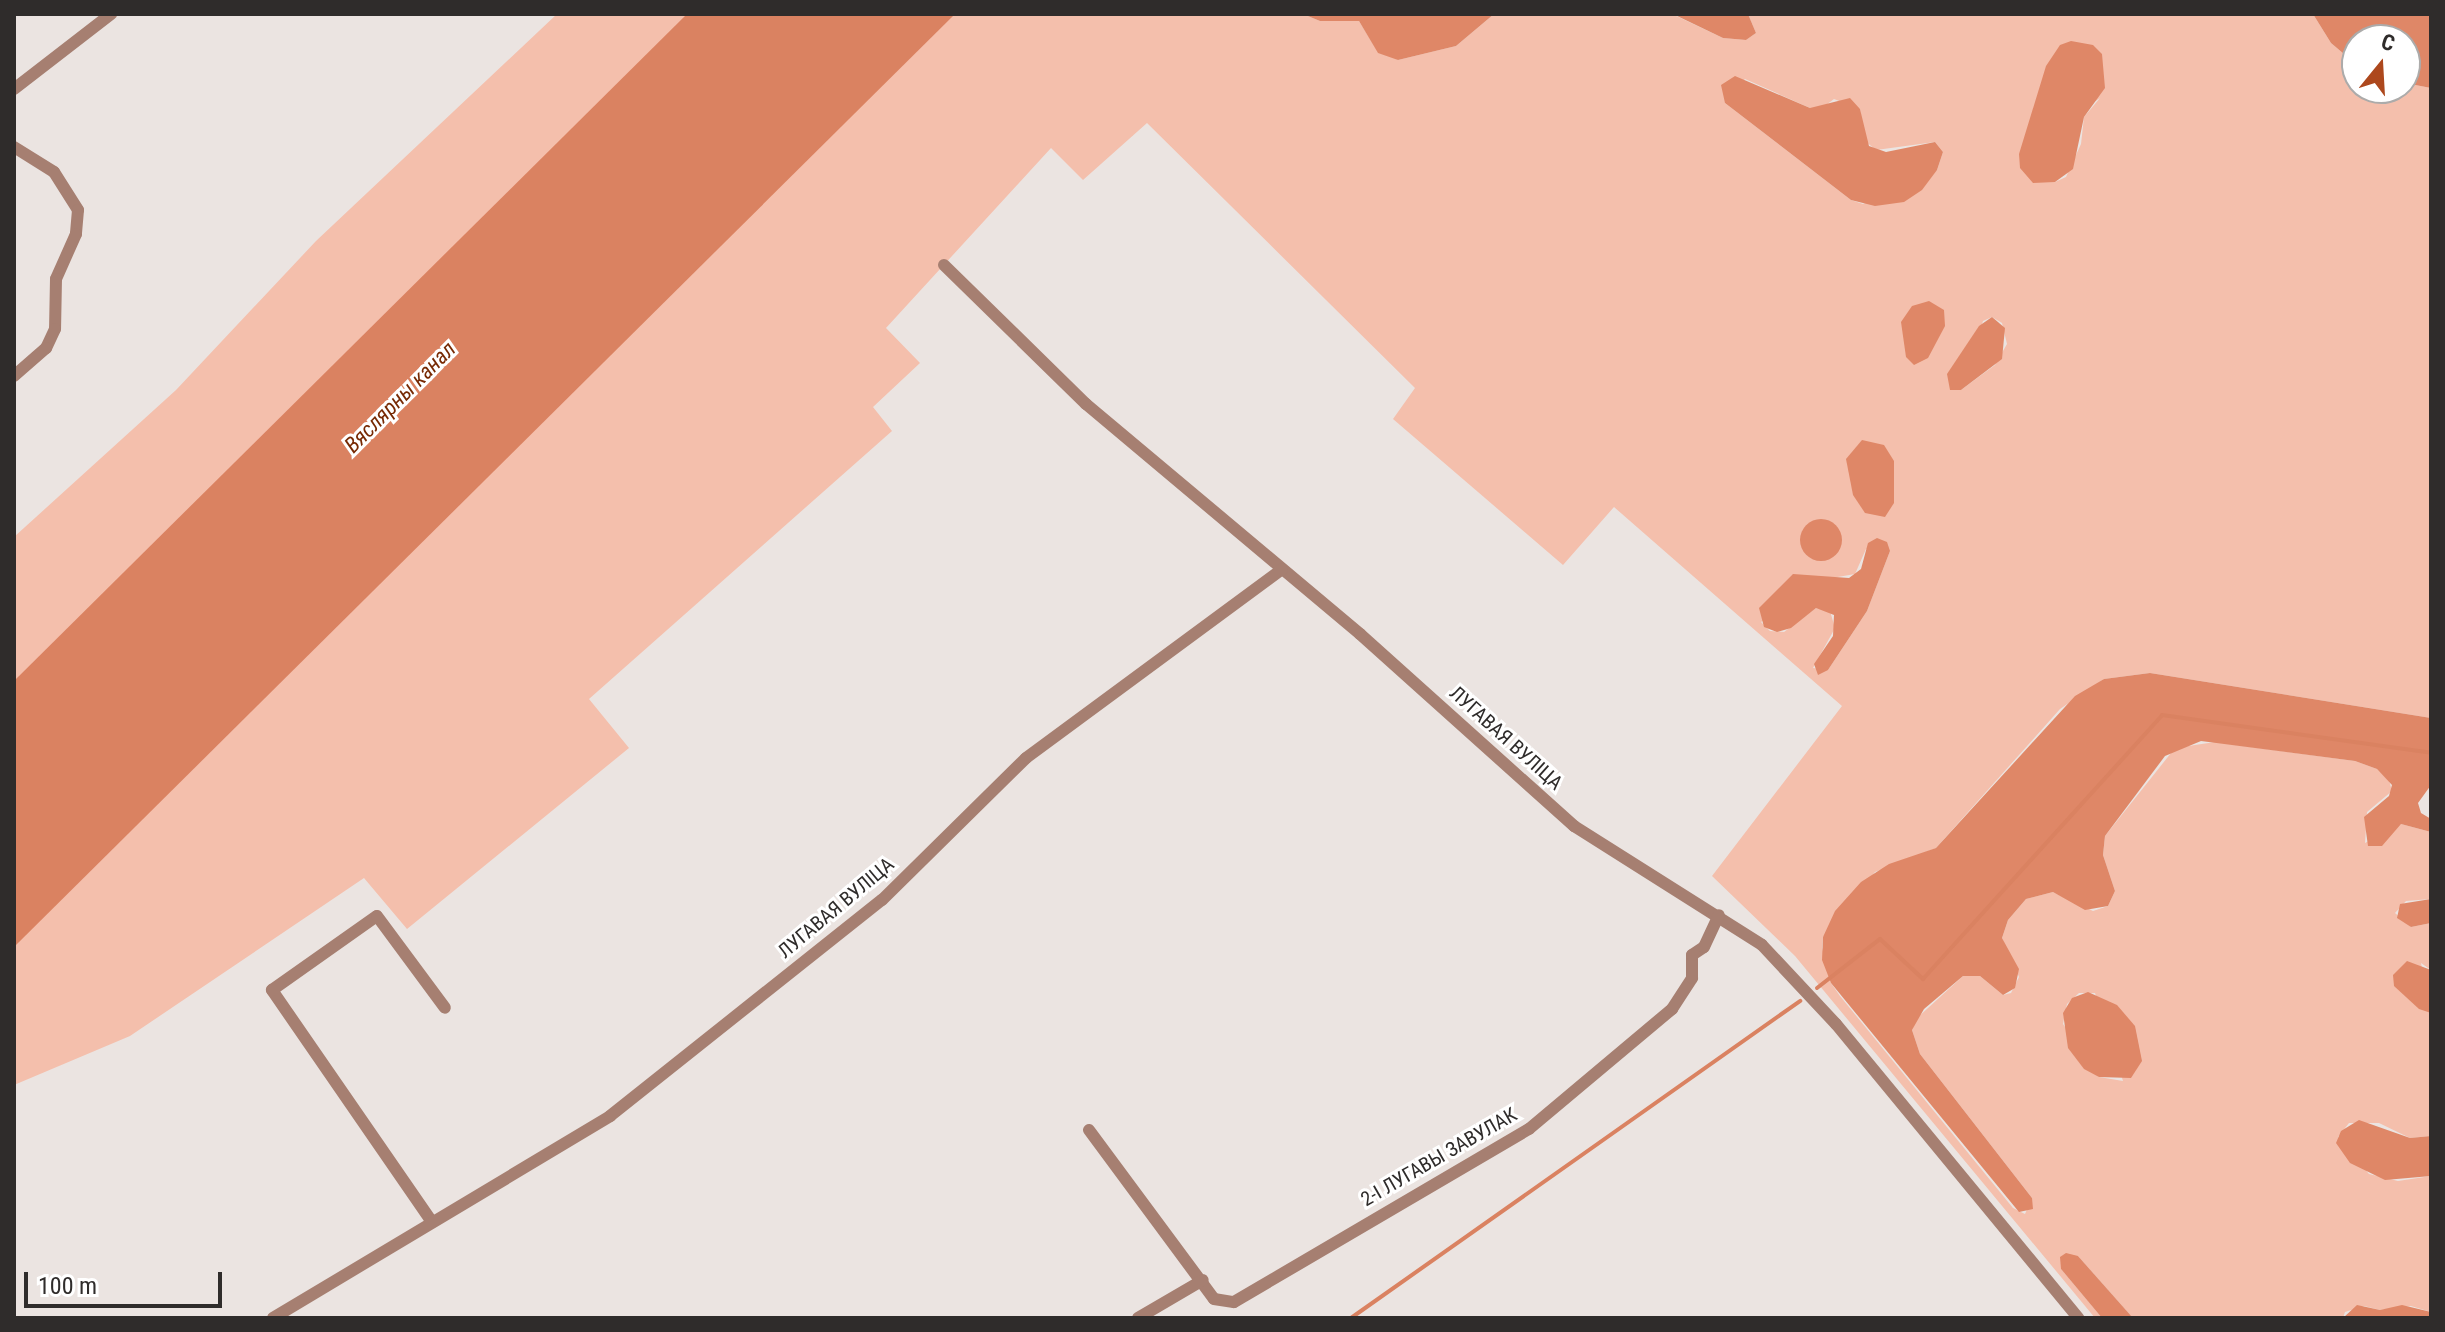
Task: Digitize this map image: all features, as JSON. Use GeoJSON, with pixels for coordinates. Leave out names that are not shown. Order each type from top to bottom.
{"type":"FeatureCollection","features":[{"type":"Feature","properties":{"kind":"street"},"geometry":{"type":"LineString","coordinates":[[14,89],[111,14]]}},
{"type":"Feature","properties":{"kind":"street"},"geometry":{"type":"LineString","coordinates":[[14,147],[54,172],[78,210],[76,234],[56,279],[55,329],[46,348],[14,376]]}},
{"type":"Feature","properties":{"kind":"street","name":"ЛУГАВАЯ ВУЛІЦА"},"geometry":{"type":"LineString","coordinates":[[944,265],[1086,404],[1282,569],[1574,826],[1762,945],[1836,1024],[2078,1318]]}},
{"type":"Feature","properties":{"kind":"street","name":"ЛУГАВАЯ ВУЛІЦА"},"geometry":{"type":"LineString","coordinates":[[273,1318],[610,1116],[882,900],[1026,758],[1282,569]]}},
{"type":"Feature","properties":{"kind":"street","name":"2-І ЛУГАВЫ ЗАВУЛАК"},"geometry":{"type":"LineString","coordinates":[[1089,1130],[1203,1280],[1214,1299],[1234,1302],[1529,1129],[1672,1009],[1692,978],[1692,955],[1704,947],[1719,915]]}},
{"type":"Feature","properties":{"kind":"street"},"geometry":{"type":"LineString","coordinates":[[432,1222],[272,990],[377,916],[445,1008]]}},
{"type":"Feature","properties":{"kind":"street"},"geometry":{"type":"LineString","coordinates":[[1138,1318],[1203,1280]]}},
{"type":"Feature","properties":{"kind":"shaded area"},"geometry":{"type":"Polygon","coordinates":[[[557,14],[1303,14],[1320,21],[1359,21],[1375,47],[1398,60],[1456,46],[1494,14],[1672,14],[1723,38],[1746,40],[1756,33],[1748,14],[2313,14],[2331,43],[2341,51],[2341,104],[2421,104],[2421,86],[2431,88],[2431,718],[2150,673],[2104,679],[2060,709],[1936,848],[1875,872],[1823,937],[1822,948],[1831,983],[1840,996],[2013,1208],[2025,1214],[2032,1198],[1920,1054],[1912,1030],[1916,1019],[1963,976],[1980,976],[2003,995],[2011,993],[2019,977],[2002,938],[2008,920],[2026,899],[2053,892],[2093,911],[2108,906],[2115,891],[2103,855],[2105,836],[2175,748],[2215,742],[2355,761],[2377,769],[2389,780],[2392,791],[2367,812],[2365,843],[2401,824],[2431,832],[2431,899],[2406,901],[2395,913],[2411,927],[2431,923],[2431,970],[2421,963],[2431,1013],[2431,1136],[2410,1138],[2379,1123],[2349,1123],[2338,1137],[2369,1174],[2398,1181],[2431,1176],[2431,1312],[2411,1306],[2380,1310],[2364,1306],[2345,1312],[2343,1318],[2133,1318],[2078,1256],[2061,1269],[2102,1318],[2095,1318],[1795,956],[1712,876],[1842,706],[1614,507],[1563,565],[1393,419],[1415,388],[1147,123],[1083,180],[1051,148],[886,328],[920,363],[873,407],[892,431],[589,699],[629,748],[407,929],[364,878],[130,1036],[14,1085],[14,537],[176,390],[316,241],[557,14]],[[1745,79],[1725,103],[1851,200],[1863,204],[1937,170],[1943,152],[1935,142],[1876,150],[1864,140],[1860,109],[1834,99],[1822,108],[1810,108],[1745,79]],[[2100,98],[2019,154],[2055,182],[2066,177],[2081,144],[2084,117],[2100,98]],[[1992,317],[1983,321],[1961,390],[1995,365],[2007,344],[2002,323],[1992,317]],[[1866,549],[1855,574],[1832,578],[1761,622],[1770,631],[1784,632],[1816,608],[1830,611],[1835,628],[1813,668],[1828,670],[1867,611],[1890,551],[1866,549]],[[2079,993],[2067,1004],[2063,1024],[2099,1077],[2123,1081],[2095,993],[2079,993]]]}},
{"type":"Feature","properties":{"kind":"shaded area"},"geometry":{"type":"Polygon","coordinates":[[[1303,14],[1494,14],[1456,46],[1398,60],[1378,53],[1359,21],[1320,21],[1303,14]]]}},
{"type":"Feature","properties":{"kind":"shaded area"},"geometry":{"type":"Polygon","coordinates":[[[1673,14],[1748,14],[1756,33],[1746,40],[1723,38],[1673,14]]]}},
{"type":"Feature","properties":{"kind":"shaded area"},"geometry":{"type":"Polygon","coordinates":[[[2313,14],[2431,14],[2431,88],[2421,86],[2421,24],[2341,24],[2341,51],[2331,43],[2313,14]]]}},
{"type":"Feature","properties":{"kind":"shaded area"},"geometry":{"type":"Polygon","coordinates":[[[2071,41],[2093,45],[2102,54],[2105,88],[2084,117],[2073,169],[2055,182],[2033,183],[2020,168],[2019,154],[2046,66],[2060,45],[2071,41]]]}},
{"type":"Feature","properties":{"kind":"shaded area"},"geometry":{"type":"Polygon","coordinates":[[[1735,76],[1810,108],[1850,98],[1860,109],[1869,146],[1886,152],[1935,142],[1943,152],[1937,170],[1922,190],[1904,202],[1875,206],[1851,200],[1725,103],[1721,85],[1735,76]]]}},
{"type":"Feature","properties":{"kind":"shaded area"},"geometry":{"type":"Polygon","coordinates":[[[1929,301],[1944,310],[1945,326],[1928,358],[1914,365],[1906,357],[1901,322],[1912,306],[1929,301]]]}},
{"type":"Feature","properties":{"kind":"shaded area"},"geometry":{"type":"Polygon","coordinates":[[[1992,317],[2005,328],[2002,359],[1961,390],[1950,390],[1947,374],[1979,326],[1992,317]]]}},
{"type":"Feature","properties":{"kind":"shaded area"},"geometry":{"type":"Polygon","coordinates":[[[1862,440],[1884,445],[1894,461],[1894,503],[1885,517],[1865,513],[1853,495],[1846,459],[1862,440]]]}},
{"type":"Feature","properties":{"kind":"shaded area"},"geometry":{"type":"Polygon","coordinates":[[[1821,519],[1836,525],[1842,540],[1836,555],[1821,561],[1806,555],[1800,540],[1806,525],[1821,519]]]}},
{"type":"Feature","properties":{"kind":"shaded area"},"geometry":{"type":"Polygon","coordinates":[[[1877,538],[1887,542],[1890,551],[1867,611],[1828,670],[1818,675],[1814,664],[1833,636],[1834,615],[1816,608],[1791,628],[1777,632],[1764,627],[1759,608],[1793,574],[1849,578],[1861,569],[1868,543],[1877,538]]]}},
{"type":"Feature","properties":{"kind":"shaded area"},"geometry":{"type":"Polygon","coordinates":[[[2150,673],[2431,718],[2431,785],[2418,803],[2421,813],[2431,819],[2431,832],[2401,824],[2382,846],[2368,846],[2364,817],[2389,796],[2392,785],[2377,769],[2355,761],[2201,741],[2165,756],[2105,836],[2103,855],[2115,891],[2108,906],[2085,910],[2053,892],[2026,899],[2008,920],[2002,938],[2019,969],[2015,988],[2003,995],[1980,976],[1963,976],[1924,1009],[1912,1030],[1920,1054],[2032,1198],[2033,1209],[2019,1212],[1831,983],[1822,960],[1823,937],[1835,911],[1861,882],[1889,864],[1936,848],[2075,696],[2104,679],[2150,673]]]}},
{"type":"Feature","properties":{"kind":"shaded area"},"geometry":{"type":"Polygon","coordinates":[[[2431,899],[2431,923],[2411,927],[2397,918],[2400,904],[2431,899]]]}},
{"type":"Feature","properties":{"kind":"shaded area"},"geometry":{"type":"Polygon","coordinates":[[[2407,961],[2431,970],[2431,1013],[2419,1009],[2394,986],[2393,975],[2407,961]]]}},
{"type":"Feature","properties":{"kind":"shaded area"},"geometry":{"type":"Polygon","coordinates":[[[2088,992],[2117,1005],[2135,1026],[2142,1061],[2131,1078],[2099,1077],[2084,1069],[2068,1048],[2063,1013],[2072,998],[2088,992]]]}},
{"type":"Feature","properties":{"kind":"shaded area"},"geometry":{"type":"Polygon","coordinates":[[[2359,1120],[2410,1138],[2431,1136],[2431,1176],[2385,1180],[2350,1163],[2336,1143],[2341,1131],[2359,1120]]]}},
{"type":"Feature","properties":{"kind":"shaded area"},"geometry":{"type":"Polygon","coordinates":[[[2066,1253],[2078,1256],[2133,1318],[2102,1318],[2061,1269],[2060,1257],[2066,1253]]]}},
{"type":"Feature","properties":{"kind":"shaded area"},"geometry":{"type":"Polygon","coordinates":[[[2357,1305],[2380,1310],[2402,1305],[2431,1312],[2431,1318],[2343,1318],[2357,1305]]]}},
{"type":"Feature","properties":{"kind":"water","name":"Вяслярны канал"},"geometry":{"type":"Polygon","coordinates":[[[687,14],[955,14],[14,947],[14,681],[687,14]]]}},
{"type":"Feature","properties":{"kind":"waterway"},"geometry":{"type":"LineString","coordinates":[[1817,988],[1880,939],[1923,979],[2162,715],[2431,753]]}},
{"type":"Feature","properties":{"kind":"waterway"},"geometry":{"type":"LineString","coordinates":[[1351,1318],[1800,1001]]}}]}
